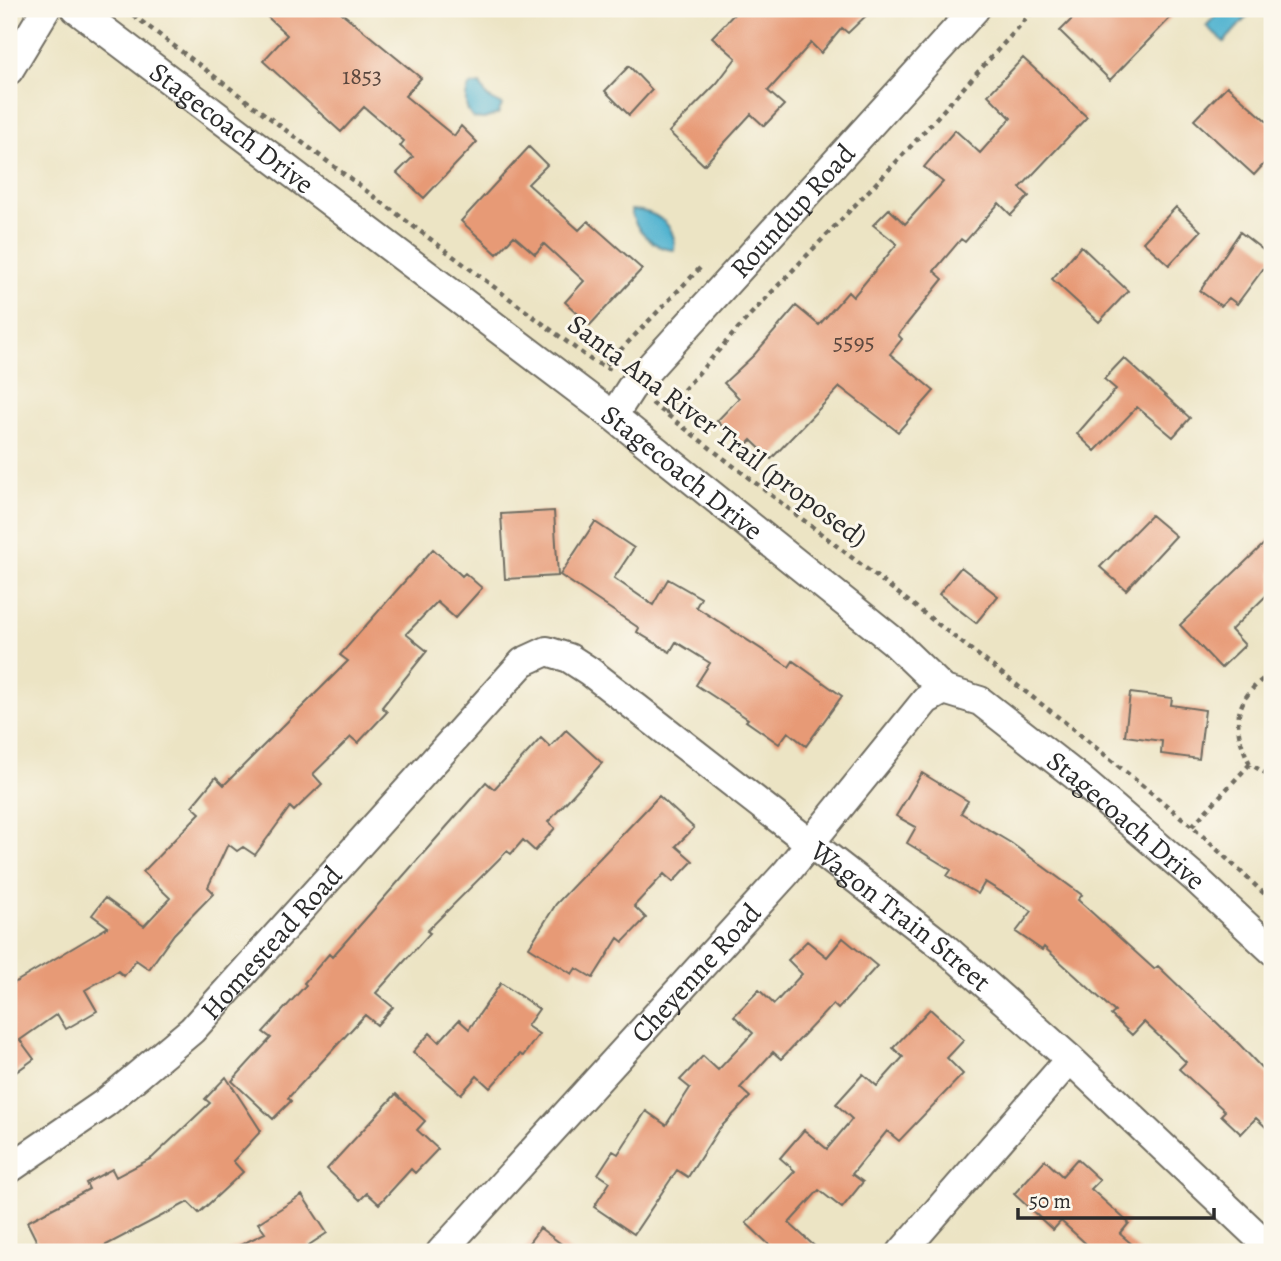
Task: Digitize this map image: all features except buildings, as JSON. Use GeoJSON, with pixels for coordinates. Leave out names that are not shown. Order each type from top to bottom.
{"type":"FeatureCollection","features":[{"type":"Feature","properties":{"kind":"street"},"geometry":{"type":"LineString","coordinates":[[9,70],[46,9]]}},
{"type":"Feature","properties":{"kind":"street","name":"Stagecoach Drive"},"geometry":{"type":"LineString","coordinates":[[76,9],[613,416],[892,640],[944,690],[957,691],[979,701],[1076,776],[1195,878],[1272,950]]}},
{"type":"Feature","properties":{"kind":"street","name":"Roundup Road"},"geometry":{"type":"LineString","coordinates":[[613,416],[631,388],[975,9]]}},
{"type":"Feature","properties":{"kind":"street","name":"Wagon Train Street"},"geometry":{"type":"LineString","coordinates":[[503,683],[523,662],[547,651],[569,658],[945,948],[1070,1059],[1272,1250]]}},
{"type":"Feature","properties":{"kind":"street","name":"Homestead Road"},"geometry":{"type":"LineString","coordinates":[[9,1169],[105,1103],[192,1030],[503,683]]}},
{"type":"Feature","properties":{"kind":"street","name":"Cheyenne Road"},"geometry":{"type":"LineString","coordinates":[[441,1252],[810,844],[926,700],[944,690]]}},
{"type":"Feature","properties":{"kind":"street"},"geometry":{"type":"LineString","coordinates":[[902,1252],[1070,1059]]}},
{"type":"Feature","properties":{"kind":"path","name":"Santa Ana River Trail (proposed)"},"geometry":{"type":"LineString","coordinates":[[125,9],[591,360],[606,365],[727,464],[1062,720],[1192,826],[1272,901]]}},
{"type":"Feature","properties":{"kind":"path"},"geometry":{"type":"LineString","coordinates":[[666,414],[672,403],[750,315],[901,157],[1035,9]]}},
{"type":"Feature","properties":{"kind":"path"},"geometry":{"type":"LineString","coordinates":[[1272,672],[1259,681],[1241,703],[1237,724],[1250,764],[1272,777]]}},
{"type":"Feature","properties":{"kind":"path"},"geometry":{"type":"LineString","coordinates":[[1192,826],[1250,764]]}},
{"type":"Feature","properties":{"kind":"water"},"geometry":{"type":"Polygon","coordinates":[[[1215,9],[1254,9],[1224,42],[1206,26],[1218,13],[1215,9]]]}},
{"type":"Feature","properties":{"kind":"water"},"geometry":{"type":"Polygon","coordinates":[[[480,84],[487,97],[502,105],[498,114],[484,119],[473,118],[466,103],[469,86],[480,84]]]}},
{"type":"Feature","properties":{"kind":"water"},"geometry":{"type":"Polygon","coordinates":[[[631,210],[647,212],[668,225],[672,232],[674,250],[660,246],[646,237],[636,224],[631,210]]]}}]}
